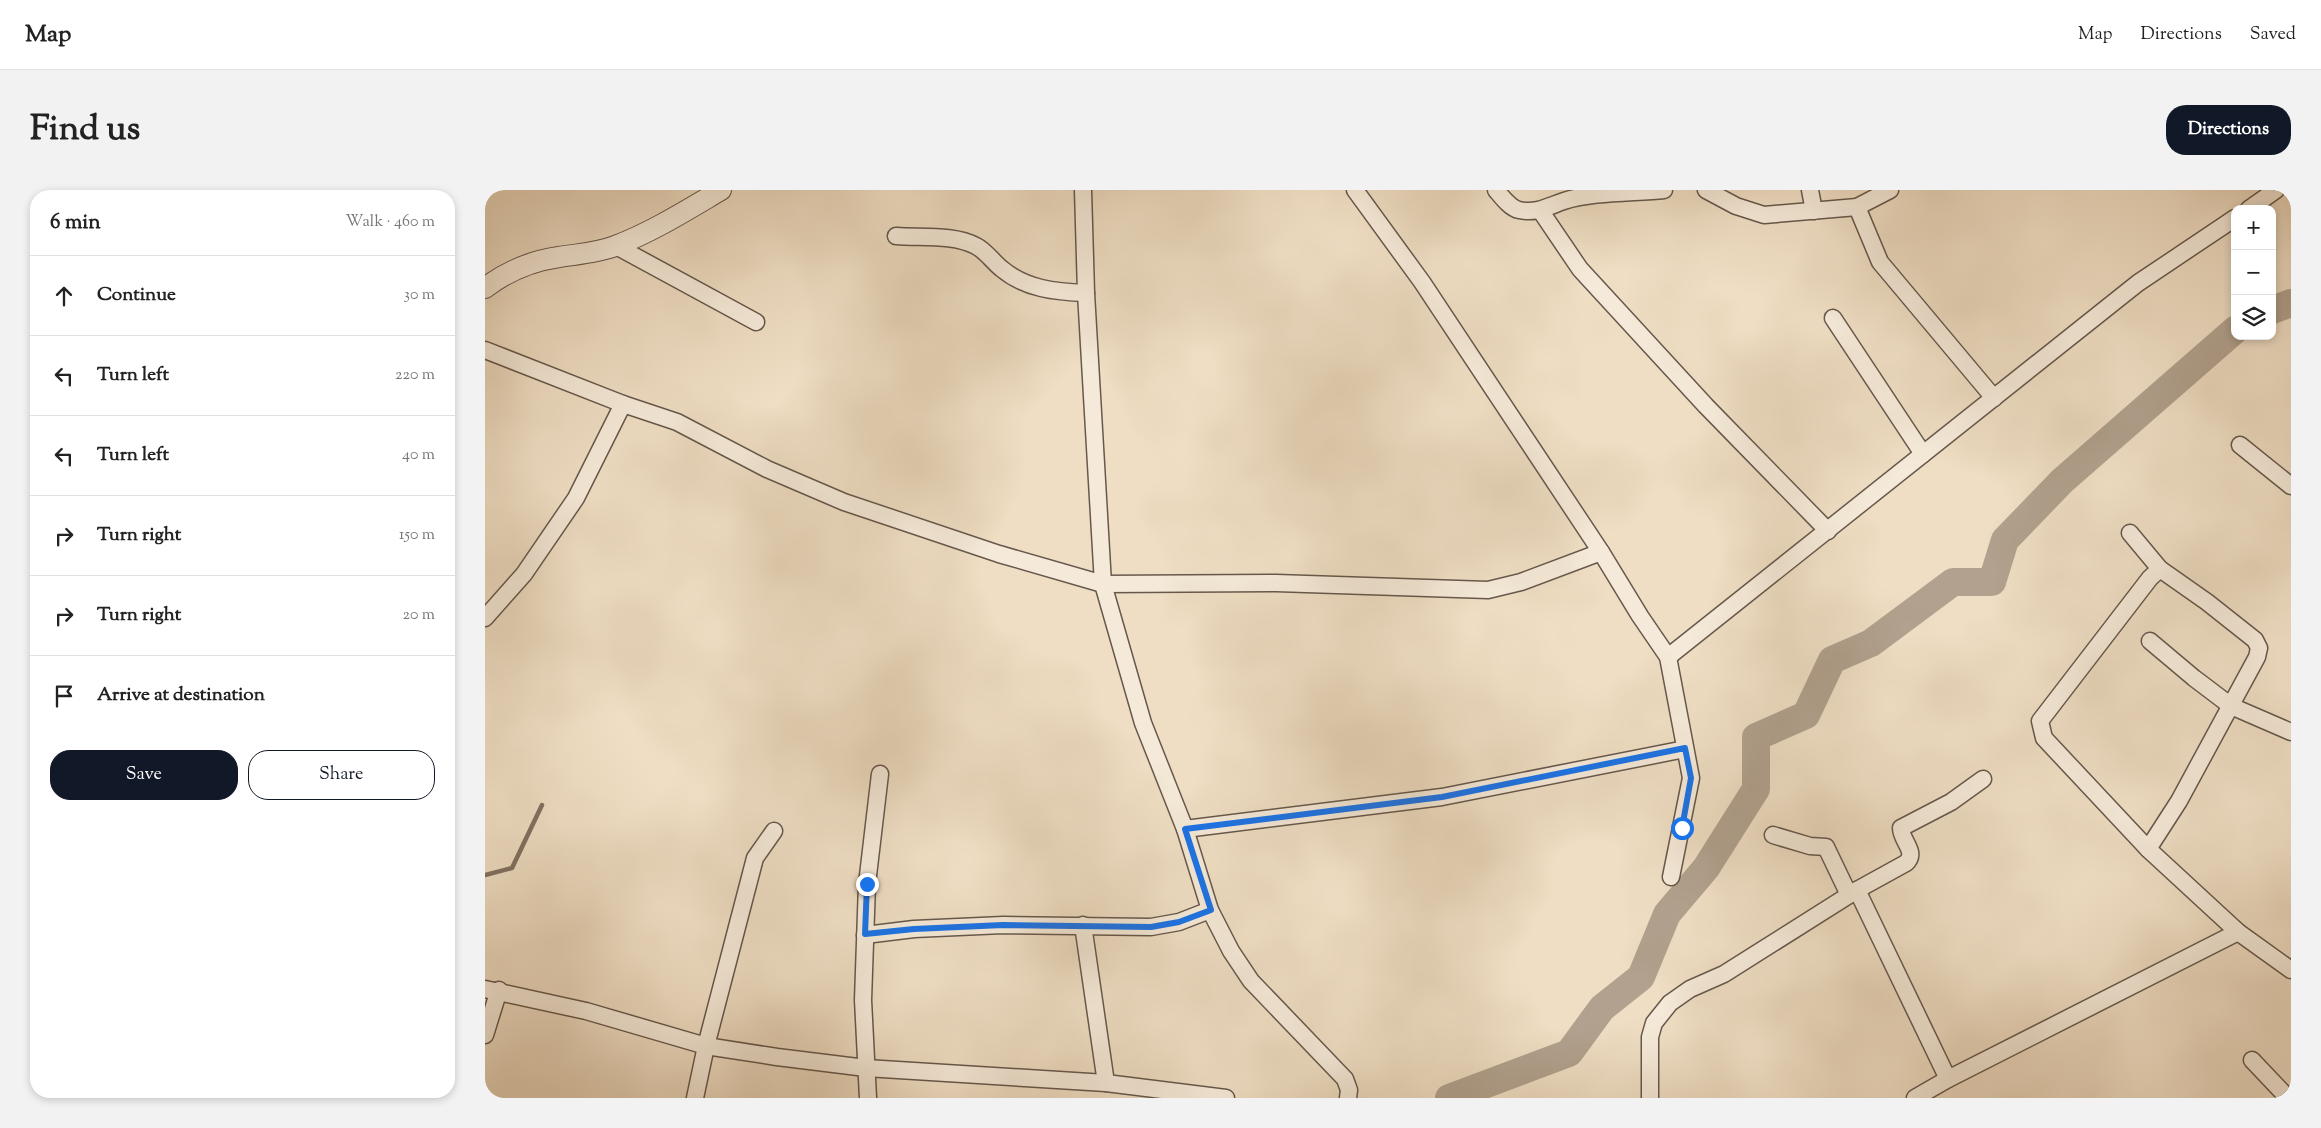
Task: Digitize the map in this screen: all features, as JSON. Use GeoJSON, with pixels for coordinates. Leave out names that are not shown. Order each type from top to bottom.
{"type":"FeatureCollection","features":[{"type":"Feature","properties":{"kind":"street"},"geometry":{"type":"LineString","coordinates":[[485,288],[523,266],[557,257],[599,251],[616,246],[662,224],[721,190]]}},
{"type":"Feature","properties":{"kind":"street"},"geometry":{"type":"LineString","coordinates":[[1083,190],[1086,293],[1103,584],[1143,723],[1185,829],[1211,910],[1231,951],[1251,981],[1345,1079],[1349,1090],[1348,1098]]}},
{"type":"Feature","properties":{"kind":"street"},"geometry":{"type":"LineString","coordinates":[[1355,190],[1422,282],[1601,552],[1640,616],[1668,657],[1691,778],[1671,877]]}},
{"type":"Feature","properties":{"kind":"street"},"geometry":{"type":"LineString","coordinates":[[1496,190],[1518,210],[1540,210],[1565,200],[1664,190]]}},
{"type":"Feature","properties":{"kind":"street"},"geometry":{"type":"LineString","coordinates":[[1706,190],[1736,206],[1764,215],[1857,207],[1890,190]]}},
{"type":"Feature","properties":{"kind":"street"},"geometry":{"type":"LineString","coordinates":[[1811,190],[1814,212]]}},
{"type":"Feature","properties":{"kind":"street"},"geometry":{"type":"LineString","coordinates":[[2255,205],[2276,190]]}},
{"type":"Feature","properties":{"kind":"street"},"geometry":{"type":"LineString","coordinates":[[1857,207],[1880,262],[1994,398]]}},
{"type":"Feature","properties":{"kind":"street"},"geometry":{"type":"LineString","coordinates":[[1540,210],[1580,270],[1706,406],[1828,531]]}},
{"type":"Feature","properties":{"kind":"street"},"geometry":{"type":"LineString","coordinates":[[1668,657],[2138,283],[2231,221]]}},
{"type":"Feature","properties":{"kind":"street"},"geometry":{"type":"LineString","coordinates":[[896,236],[964,241],[978,247],[1003,271],[1027,283],[1053,292],[1086,293]]}},
{"type":"Feature","properties":{"kind":"street"},"geometry":{"type":"LineString","coordinates":[[616,246],[756,322]]}},
{"type":"Feature","properties":{"kind":"street"},"geometry":{"type":"LineString","coordinates":[[1833,318],[1923,454]]}},
{"type":"Feature","properties":{"kind":"street"},"geometry":{"type":"LineString","coordinates":[[485,350],[623,404],[677,422],[767,469],[844,502],[999,554],[1103,584],[1276,583],[1488,590],[1521,582],[1601,552]]}},
{"type":"Feature","properties":{"kind":"street"},"geometry":{"type":"LineString","coordinates":[[485,618],[524,574],[576,498],[623,404]]}},
{"type":"Feature","properties":{"kind":"street"},"geometry":{"type":"LineString","coordinates":[[2240,445],[2291,486]]}},
{"type":"Feature","properties":{"kind":"street"},"geometry":{"type":"LineString","coordinates":[[2130,532],[2160,569],[2207,602],[2255,640],[2259,648],[2257,657],[2179,801],[2148,849]]}},
{"type":"Feature","properties":{"kind":"street"},"geometry":{"type":"LineString","coordinates":[[2160,569],[2150,578],[2040,720],[2044,738],[2148,849],[2238,932],[2291,970]]}},
{"type":"Feature","properties":{"kind":"street"},"geometry":{"type":"LineString","coordinates":[[2150,641],[2231,706],[2291,732]]}},
{"type":"Feature","properties":{"kind":"street"},"geometry":{"type":"LineString","coordinates":[[1185,829],[1442,797],[1685,748]]}},
{"type":"Feature","properties":{"kind":"street"},"geometry":{"type":"LineString","coordinates":[[869,1098],[863,1000],[865,934],[867,884],[880,774]]}},
{"type":"Feature","properties":{"kind":"street"},"geometry":{"type":"LineString","coordinates":[[1650,1098],[1650,1052],[1654,1023],[1670,1004],[1690,989],[1724,974],[1911,858],[1911,853],[1901,834],[1901,828],[1951,802],[1983,779]]}},
{"type":"Feature","properties":{"kind":"street"},"geometry":{"type":"LineString","coordinates":[[695,1098],[706,1046],[755,858],[774,832]]}},
{"type":"Feature","properties":{"kind":"street"},"geometry":{"type":"LineString","coordinates":[[1773,835],[1810,846],[1826,847],[1853,893],[1948,1078]]}},
{"type":"Feature","properties":{"kind":"street"},"geometry":{"type":"LineString","coordinates":[[865,934],[914,929],[1003,925],[1164,926],[1211,910]]}},
{"type":"Feature","properties":{"kind":"street"},"geometry":{"type":"LineString","coordinates":[[1083,925],[1106,1083]]}},
{"type":"Feature","properties":{"kind":"street"},"geometry":{"type":"LineString","coordinates":[[1915,1098],[1948,1078],[2238,932]]}},
{"type":"Feature","properties":{"kind":"street"},"geometry":{"type":"LineString","coordinates":[[485,1035],[492,990],[619,1020],[706,1046],[866,1068],[1106,1083],[1226,1098]]}},
{"type":"Feature","properties":{"kind":"street"},"geometry":{"type":"LineString","coordinates":[[2252,1060],[2288,1098]]}},
{"type":"Feature","properties":{"kind":"waterway"},"geometry":{"type":"LineString","coordinates":[[2276,309],[2291,303]]}},
{"type":"Feature","properties":{"kind":"waterway"},"geometry":{"type":"LineString","coordinates":[[1449,1098],[1569,1053],[1602,1008],[1641,977],[1667,914],[1706,868],[1756,789],[1756,737],[1806,715],[1832,660],[1871,643],[1953,582],[1992,582],[2005,540],[2062,481],[2231,333]]}},
{"type":"Feature","properties":{"kind":"waterway"},"geometry":{"type":"LineString","coordinates":[[485,875],[512,868],[542,805]]}},
{"type":"Feature","properties":{"kind":"route"},"geometry":{"type":"LineString","coordinates":[[867,884],[865,934],[914,929],[1003,925],[1164,926],[1211,910],[1185,829],[1442,797],[1685,748],[1691,778],[1682,828]]}}]}
